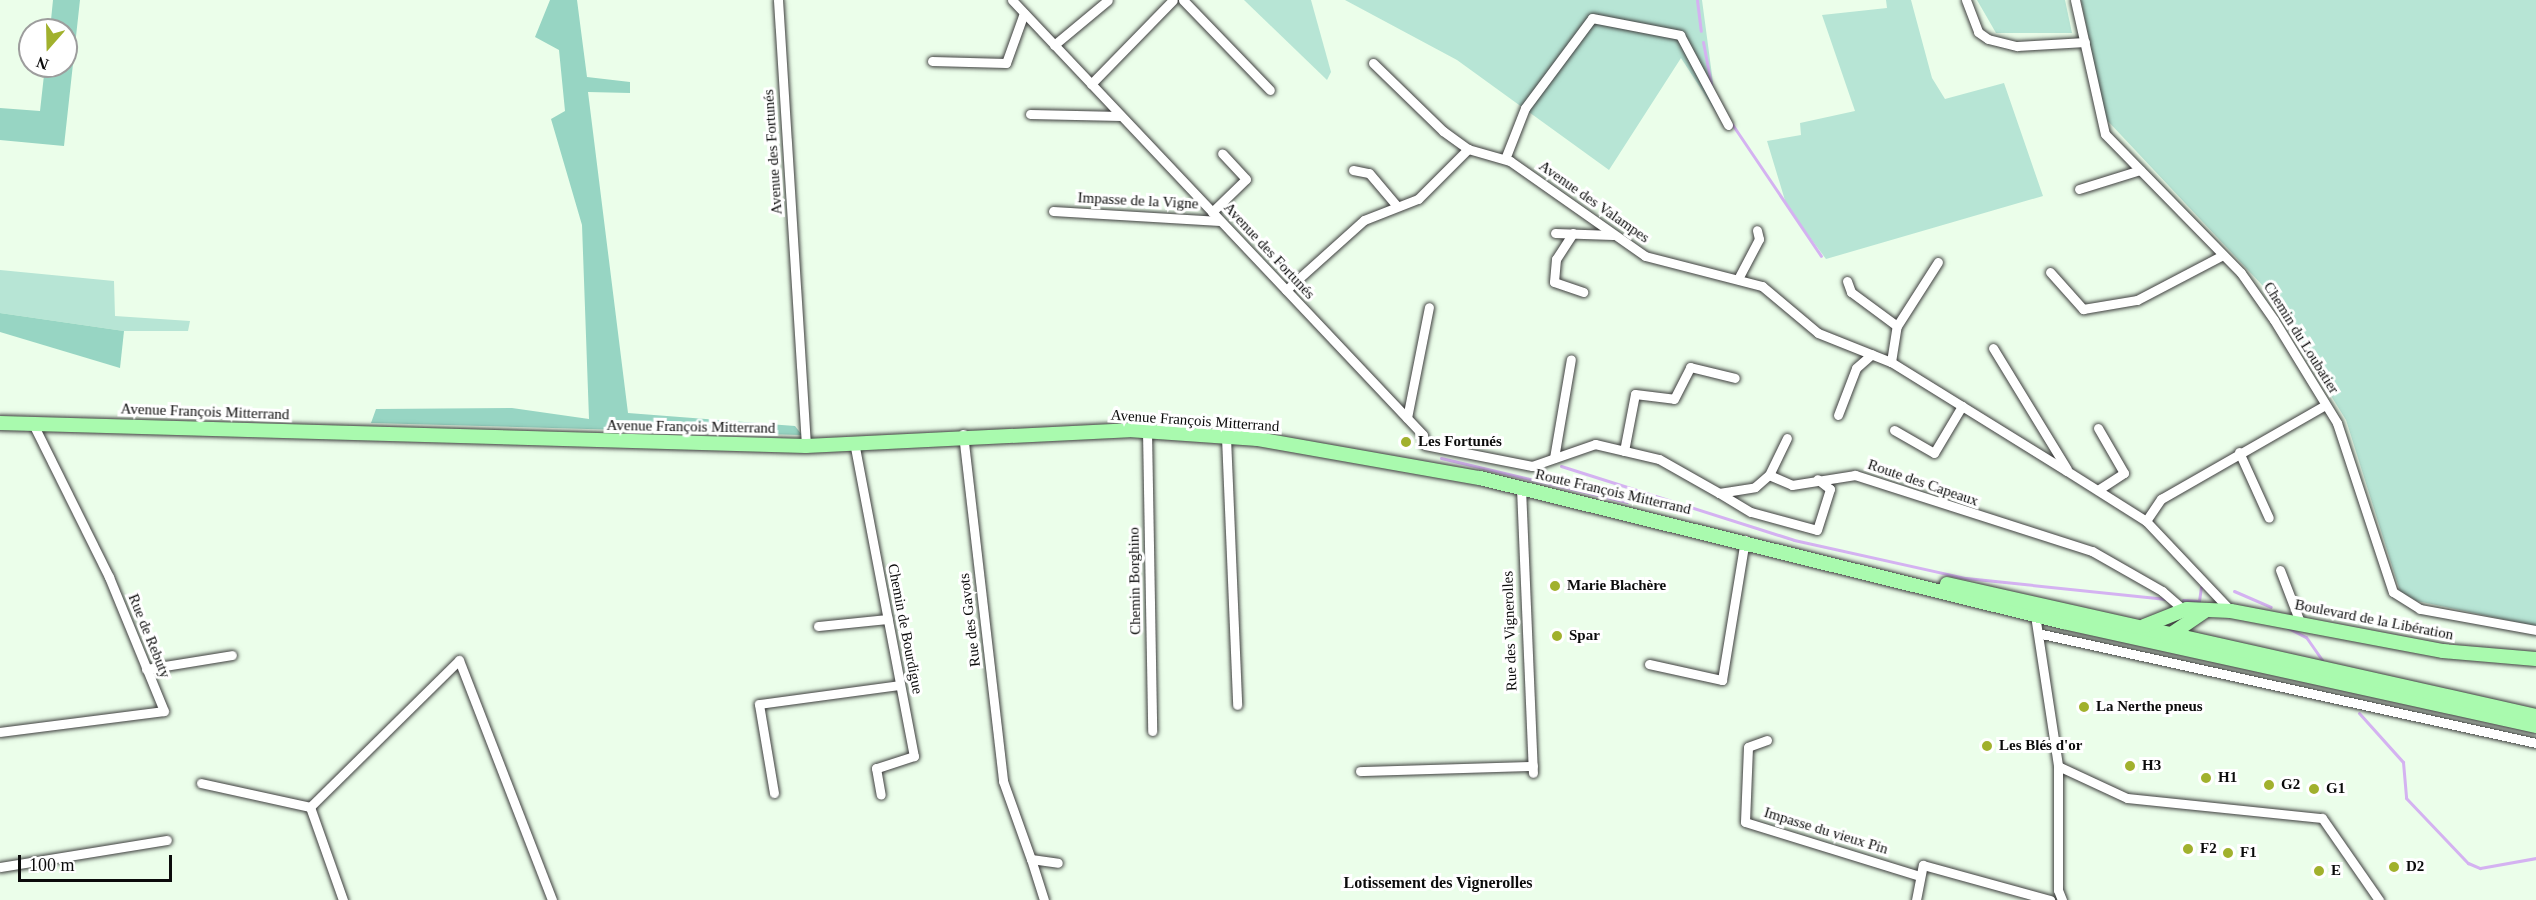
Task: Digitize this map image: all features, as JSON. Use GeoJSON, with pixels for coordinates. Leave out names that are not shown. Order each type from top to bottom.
{"type":"FeatureCollection","features":[{"type":"Feature","properties":{"kind":"main road","name":"Avenue François Mitterrand"},"geometry":{"type":"LineString","coordinates":[[0,423],[806,446],[963,435],[1147,431],[1226,437],[1378,459]]}},
{"type":"Feature","properties":{"kind":"main road","name":"Route François Mitterrand"},"geometry":{"type":"LineString","coordinates":[[1378,459],[1521,488],[1839,564]]}},
{"type":"Feature","properties":{"kind":"main road"},"geometry":{"type":"LineString","coordinates":[[1839,564],[2060,621],[2536,726]]}},
{"type":"Feature","properties":{"kind":"main road"},"geometry":{"type":"LineString","coordinates":[[1839,564],[2142,626],[2536,716]]}},
{"type":"Feature","properties":{"kind":"main road","name":"Boulevard de la Libération"},"geometry":{"type":"LineString","coordinates":[[2195,612],[2231,611],[2300,622],[2443,651],[2536,659]]}},
{"type":"Feature","properties":{"kind":"main road"},"geometry":{"type":"LineString","coordinates":[[2142,626],[2195,612]]}},
{"type":"Feature","properties":{"kind":"main road"},"geometry":{"type":"LineString","coordinates":[[2060,621],[2162,639],[2174,633],[2195,612]]}},
{"type":"Feature","properties":{"kind":"street","name":"Avenue des Fortunés"},"geometry":{"type":"LineString","coordinates":[[778,0],[806,446]]}},
{"type":"Feature","properties":{"kind":"street","name":"Avenue des Fortunés"},"geometry":{"type":"LineString","coordinates":[[1012,0],[1407,418],[1425,445],[1532,466],[1554,458]]}},
{"type":"Feature","properties":{"kind":"street"},"geometry":{"type":"LineString","coordinates":[[1054,45],[1108,0]]}},
{"type":"Feature","properties":{"kind":"street"},"geometry":{"type":"LineString","coordinates":[[1091,84],[1173,0]]}},
{"type":"Feature","properties":{"kind":"street"},"geometry":{"type":"LineString","coordinates":[[1183,0],[1270,90]]}},
{"type":"Feature","properties":{"kind":"street"},"geometry":{"type":"LineString","coordinates":[[1966,0],[1978,32],[1988,39],[2017,46],[2085,42]]}},
{"type":"Feature","properties":{"kind":"street","name":"Chemin du Loubatier"},"geometry":{"type":"LineString","coordinates":[[2075,0],[2105,134],[2223,255],[2274,320],[2337,423],[2392,592],[2420,609],[2536,630]]}},
{"type":"Feature","properties":{"kind":"street"},"geometry":{"type":"LineString","coordinates":[[932,61],[1006,63],[1024,13]]}},
{"type":"Feature","properties":{"kind":"street"},"geometry":{"type":"LineString","coordinates":[[1505,159],[1525,108],[1592,18],[1680,35],[1728,125]]}},
{"type":"Feature","properties":{"kind":"street","name":"Avenue des Valampes"},"geometry":{"type":"LineString","coordinates":[[1373,63],[1468,149],[1505,159],[1645,256],[1679,268],[1739,277],[1762,286],[1818,333],[1891,362],[2098,490],[2146,521],[2231,611]]}},
{"type":"Feature","properties":{"kind":"street"},"geometry":{"type":"LineString","coordinates":[[1030,114],[1121,116]]}},
{"type":"Feature","properties":{"kind":"street"},"geometry":{"type":"LineString","coordinates":[[1286,290],[1364,219],[1418,199],[1468,149]]}},
{"type":"Feature","properties":{"kind":"street"},"geometry":{"type":"LineString","coordinates":[[1212,212],[1246,179],[1221,153]]}},
{"type":"Feature","properties":{"kind":"street"},"geometry":{"type":"LineString","coordinates":[[1353,170],[1369,173],[1397,206]]}},
{"type":"Feature","properties":{"kind":"street"},"geometry":{"type":"LineString","coordinates":[[2079,189],[2140,170]]}},
{"type":"Feature","properties":{"kind":"street","name":"Impasse de la Vigne"},"geometry":{"type":"LineString","coordinates":[[1053,211],[1220,221]]}},
{"type":"Feature","properties":{"kind":"street"},"geometry":{"type":"LineString","coordinates":[[1739,277],[1759,239],[1757,230]]}},
{"type":"Feature","properties":{"kind":"street"},"geometry":{"type":"LineString","coordinates":[[1555,233],[1615,235]]}},
{"type":"Feature","properties":{"kind":"street"},"geometry":{"type":"LineString","coordinates":[[1573,233],[1556,259],[1554,282],[1583,292]]}},
{"type":"Feature","properties":{"kind":"street"},"geometry":{"type":"LineString","coordinates":[[2050,272],[2083,309],[2138,300],[2223,255]]}},
{"type":"Feature","properties":{"kind":"street"},"geometry":{"type":"LineString","coordinates":[[1891,362],[1897,326],[1938,262]]}},
{"type":"Feature","properties":{"kind":"street"},"geometry":{"type":"LineString","coordinates":[[1847,282],[1851,292],[1897,326]]}},
{"type":"Feature","properties":{"kind":"street"},"geometry":{"type":"LineString","coordinates":[[1407,418],[1429,307]]}},
{"type":"Feature","properties":{"kind":"street","name":"Avenue des Valampes"},"geometry":{"type":"LineString","coordinates":[[1993,348],[2067,471]]}},
{"type":"Feature","properties":{"kind":"street"},"geometry":{"type":"LineString","coordinates":[[1838,415],[1856,368],[1872,354]]}},
{"type":"Feature","properties":{"kind":"street"},"geometry":{"type":"LineString","coordinates":[[1571,359],[1554,458],[1595,444],[1659,459],[1751,512],[1817,530],[1830,489],[1817,479]]}},
{"type":"Feature","properties":{"kind":"street"},"geometry":{"type":"LineString","coordinates":[[1624,451],[1635,394],[1674,399],[1690,367],[1735,378]]}},
{"type":"Feature","properties":{"kind":"street"},"geometry":{"type":"LineString","coordinates":[[2146,521],[2161,499],[2239,452],[2325,405]]}},
{"type":"Feature","properties":{"kind":"street"},"geometry":{"type":"LineString","coordinates":[[1894,430],[1934,453],[1962,406]]}},
{"type":"Feature","properties":{"kind":"street","name":"Rue de Rebuty"},"geometry":{"type":"LineString","coordinates":[[0,732],[164,711],[109,577],[33,424]]}},
{"type":"Feature","properties":{"kind":"street"},"geometry":{"type":"LineString","coordinates":[[2098,428],[2124,473],[2098,490]]}},
{"type":"Feature","properties":{"kind":"street","name":"Chemin Borghino"},"geometry":{"type":"LineString","coordinates":[[1147,431],[1152,731]]}},
{"type":"Feature","properties":{"kind":"street","name":"Rue des Gavots"},"geometry":{"type":"LineString","coordinates":[[963,435],[1003,781],[1044,900]]}},
{"type":"Feature","properties":{"kind":"street"},"geometry":{"type":"LineString","coordinates":[[1226,437],[1237,705]]}},
{"type":"Feature","properties":{"kind":"street"},"geometry":{"type":"LineString","coordinates":[[1719,493],[1755,487],[1769,475],[1786,438]]}},
{"type":"Feature","properties":{"kind":"street","name":"Chemin de Bourdigue"},"geometry":{"type":"LineString","coordinates":[[854,442],[914,756],[876,768],[881,795]]}},
{"type":"Feature","properties":{"kind":"street"},"geometry":{"type":"LineString","coordinates":[[2239,452],[2269,518]]}},
{"type":"Feature","properties":{"kind":"street","name":"Route des Capeaux"},"geometry":{"type":"LineString","coordinates":[[1769,475],[1792,485],[1817,479],[1855,475],[2092,551],[2195,612]]}},
{"type":"Feature","properties":{"kind":"street","name":"Rue des Vignerolles"},"geometry":{"type":"LineString","coordinates":[[1360,771],[1533,769],[1521,488]]}},
{"type":"Feature","properties":{"kind":"street"},"geometry":{"type":"LineString","coordinates":[[1649,664],[1722,680],[1745,540]]}},
{"type":"Feature","properties":{"kind":"street"},"geometry":{"type":"LineString","coordinates":[[2280,570],[2300,622]]}},
{"type":"Feature","properties":{"kind":"street"},"geometry":{"type":"LineString","coordinates":[[2035,615],[2042,634],[2058,766],[2058,890],[2062,900]]}},
{"type":"Feature","properties":{"kind":"street"},"geometry":{"type":"LineString","coordinates":[[818,626],[888,619]]}},
{"type":"Feature","properties":{"kind":"street"},"geometry":{"type":"LineString","coordinates":[[2042,634],[2060,621]]}},
{"type":"Feature","properties":{"kind":"street"},"geometry":{"type":"LineString","coordinates":[[2042,634],[2536,743]]}},
{"type":"Feature","properties":{"kind":"street"},"geometry":{"type":"LineString","coordinates":[[146,669],[232,655]]}},
{"type":"Feature","properties":{"kind":"street"},"geometry":{"type":"LineString","coordinates":[[310,807],[459,660],[552,900]]}},
{"type":"Feature","properties":{"kind":"street"},"geometry":{"type":"LineString","coordinates":[[774,794],[759,704],[900,685]]}},
{"type":"Feature","properties":{"kind":"street","name":"Impasse du vieux Pin"},"geometry":{"type":"LineString","coordinates":[[1767,740],[1748,747],[1745,822],[1919,876]]}},
{"type":"Feature","properties":{"kind":"street"},"geometry":{"type":"LineString","coordinates":[[2058,766],[2127,798],[2322,818],[2379,900]]}},
{"type":"Feature","properties":{"kind":"street"},"geometry":{"type":"LineString","coordinates":[[201,783],[310,807]]}},
{"type":"Feature","properties":{"kind":"street"},"geometry":{"type":"LineString","coordinates":[[310,807],[344,900]]}},
{"type":"Feature","properties":{"kind":"street"},"geometry":{"type":"LineString","coordinates":[[0,867],[167,840]]}},
{"type":"Feature","properties":{"kind":"street"},"geometry":{"type":"LineString","coordinates":[[1031,858],[1058,863]]}},
{"type":"Feature","properties":{"kind":"street"},"geometry":{"type":"LineString","coordinates":[[1916,900],[1923,865],[2050,900]]}},
{"type":"Feature","properties":{"kind":"shaded area"},"geometry":{"type":"Polygon","coordinates":[[[53,0],[80,0],[78,18],[51,18],[53,0]]]}},
{"type":"Feature","properties":{"kind":"shaded area"},"geometry":{"type":"Polygon","coordinates":[[[550,0],[577,0],[587,77],[630,82],[630,93],[588,92],[628,413],[795,426],[802,435],[371,423],[376,409],[512,408],[589,419],[582,225],[551,119],[565,111],[559,50],[535,37],[550,0]]]}},
{"type":"Feature","properties":{"kind":"shaded area"},"geometry":{"type":"Polygon","coordinates":[[[1244,0],[1311,0],[1331,72],[1327,80],[1244,0]]]}},
{"type":"Feature","properties":{"kind":"shaded area"},"geometry":{"type":"Polygon","coordinates":[[[1345,0],[1702,0],[1714,90],[1727,129],[1681,58],[1609,170],[1457,60],[1345,0]]]}},
{"type":"Feature","properties":{"kind":"shaded area"},"geometry":{"type":"Polygon","coordinates":[[[1886,0],[1911,0],[1932,78],[1945,99],[2004,83],[2043,196],[1826,259],[1787,207],[1767,141],[1801,135],[1800,123],[1855,111],[1822,15],[1887,8],[1886,0]]]}},
{"type":"Feature","properties":{"kind":"shaded area"},"geometry":{"type":"Polygon","coordinates":[[[1977,0],[2065,0],[2072,33],[1996,33],[1977,0]]]}},
{"type":"Feature","properties":{"kind":"shaded area"},"geometry":{"type":"Polygon","coordinates":[[[2081,0],[2536,0],[2536,626],[2417,601],[2400,591],[2346,420],[2263,286],[2105,118],[2081,0]]]}},
{"type":"Feature","properties":{"kind":"shaded area"},"geometry":{"type":"Polygon","coordinates":[[[44,78],[71,78],[64,146],[0,140],[0,108],[40,111],[44,78]]]}},
{"type":"Feature","properties":{"kind":"shaded area"},"geometry":{"type":"Polygon","coordinates":[[[0,270],[114,281],[115,316],[190,321],[188,331],[124,331],[0,313],[0,270]]]}},
{"type":"Feature","properties":{"kind":"shaded area"},"geometry":{"type":"Polygon","coordinates":[[[0,313],[124,331],[120,368],[0,332],[0,313]]]}},
{"type":"Feature","properties":{"kind":"waterway"},"geometry":{"type":"LineString","coordinates":[[1697,0],[1701,31]]}},
{"type":"Feature","properties":{"kind":"waterway"},"geometry":{"type":"LineString","coordinates":[[1703,42],[1711,84]]}},
{"type":"Feature","properties":{"kind":"waterway"},"geometry":{"type":"LineString","coordinates":[[1732,124],[1821,256]]}},
{"type":"Feature","properties":{"kind":"waterway"},"geometry":{"type":"LineString","coordinates":[[1441,458],[1627,502]]}},
{"type":"Feature","properties":{"kind":"waterway"},"geometry":{"type":"LineString","coordinates":[[1561,466],[1794,540],[1966,578],[2166,599]]}},
{"type":"Feature","properties":{"kind":"waterway"},"geometry":{"type":"LineString","coordinates":[[2183,600],[2199,601],[2201,587]]}},
{"type":"Feature","properties":{"kind":"waterway"},"geometry":{"type":"LineString","coordinates":[[2234,591],[2271,607]]}},
{"type":"Feature","properties":{"kind":"waterway"},"geometry":{"type":"LineString","coordinates":[[2288,628],[2306,637],[2323,661]]}},
{"type":"Feature","properties":{"kind":"waterway"},"geometry":{"type":"LineString","coordinates":[[2359,713],[2403,762],[2406,798],[2468,863],[2480,868],[2536,858]]}},
{"type":"Feature","properties":{"kind":"place","name":"Les Fortunés"},"geometry":{"type":"Point","coordinates":[1406,442]}},
{"type":"Feature","properties":{"kind":"place","name":"Marie Blachère"},"geometry":{"type":"Point","coordinates":[1555,586]}},
{"type":"Feature","properties":{"kind":"place","name":"Spar"},"geometry":{"type":"Point","coordinates":[1557,636]}},
{"type":"Feature","properties":{"kind":"place","name":"La Nerthe pneus"},"geometry":{"type":"Point","coordinates":[2084,707]}},
{"type":"Feature","properties":{"kind":"place","name":"Les Blés d'or"},"geometry":{"type":"Point","coordinates":[1987,746]}},
{"type":"Feature","properties":{"kind":"place","name":"H3"},"geometry":{"type":"Point","coordinates":[2130,766]}},
{"type":"Feature","properties":{"kind":"place","name":"H1"},"geometry":{"type":"Point","coordinates":[2206,778]}},
{"type":"Feature","properties":{"kind":"place","name":"G2"},"geometry":{"type":"Point","coordinates":[2269,785]}},
{"type":"Feature","properties":{"kind":"place","name":"G1"},"geometry":{"type":"Point","coordinates":[2314,789]}},
{"type":"Feature","properties":{"kind":"place","name":"F2"},"geometry":{"type":"Point","coordinates":[2188,849]}},
{"type":"Feature","properties":{"kind":"place","name":"F1"},"geometry":{"type":"Point","coordinates":[2228,853]}},
{"type":"Feature","properties":{"kind":"place","name":"D2"},"geometry":{"type":"Point","coordinates":[2394,867]}},
{"type":"Feature","properties":{"kind":"place","name":"E"},"geometry":{"type":"Point","coordinates":[2319,871]}},
{"type":"Feature","properties":{"kind":"district","name":"Lotissement des Vignerolles"},"geometry":{"type":"Point","coordinates":[1438,883]}}]}
